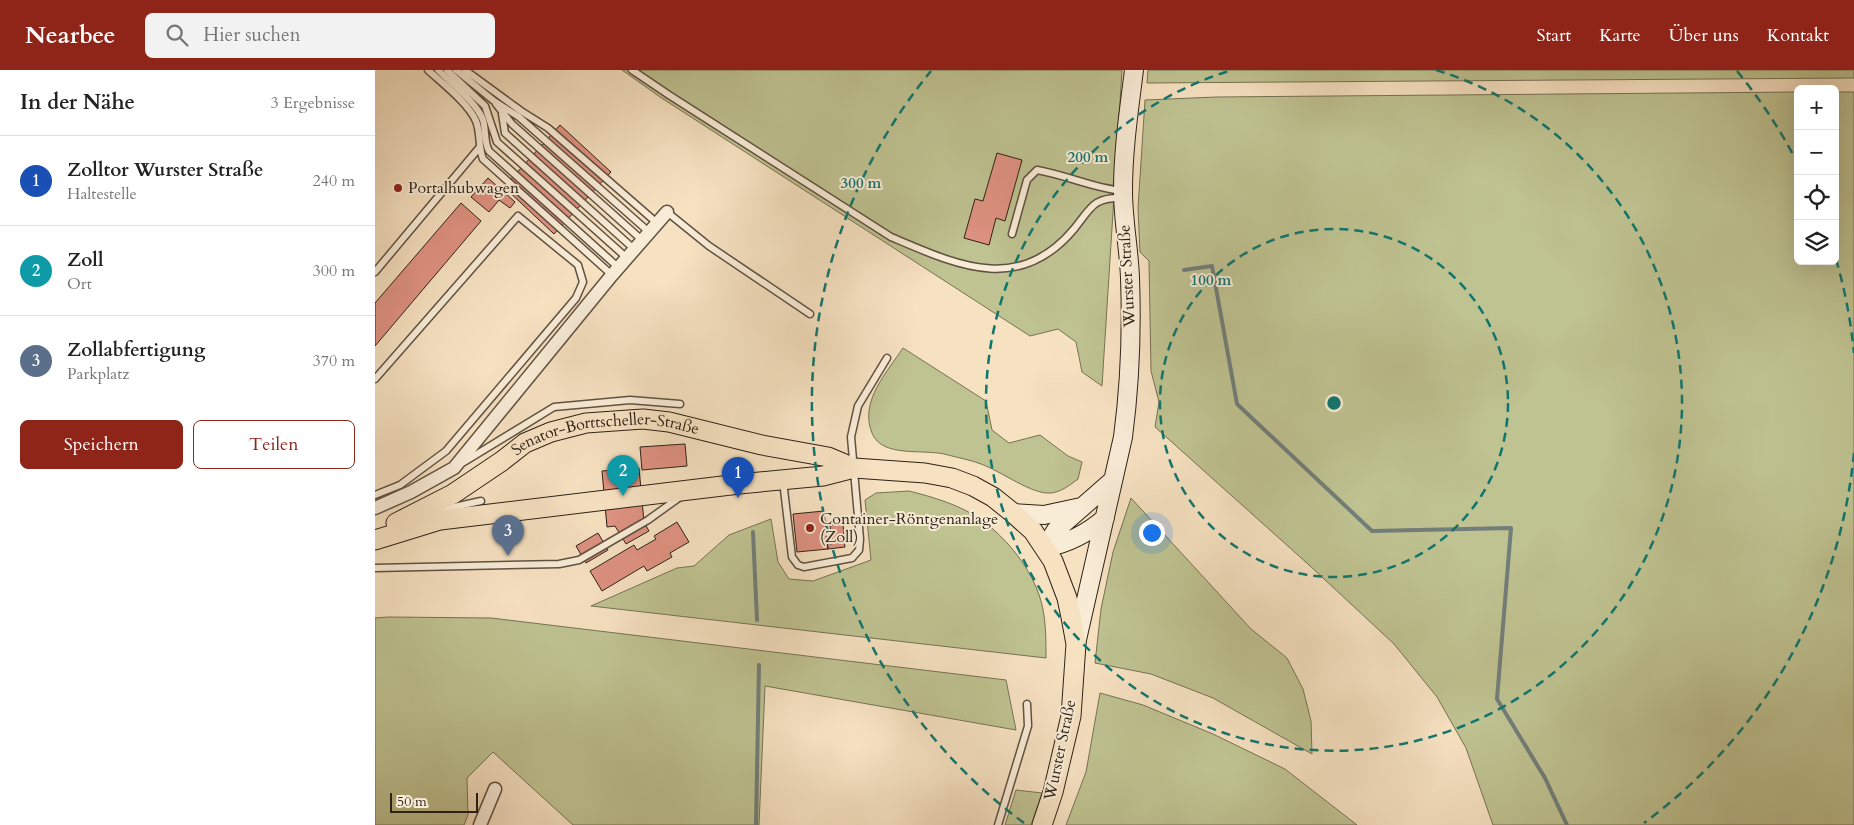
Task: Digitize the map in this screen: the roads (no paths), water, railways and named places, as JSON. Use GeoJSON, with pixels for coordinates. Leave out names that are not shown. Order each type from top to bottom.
{"type":"FeatureCollection","features":[{"type":"Feature","properties":{"kind":"main road","name":"Wurster Straße"},"geometry":{"type":"LineString","coordinates":[[1042,825],[1053,792],[1071,716],[1076,644],[1123,437],[1130,375],[1130,276],[1123,194],[1125,139],[1134,71]]}},
{"type":"Feature","properties":{"kind":"main road","name":"Senator-Borttscheller-Straße"},"geometry":{"type":"LineString","coordinates":[[375,532],[453,494],[525,444],[560,430],[586,423],[643,419],[669,422],[828,457],[854,468],[952,478],[973,486],[993,497],[1033,531],[1045,548]]}},
{"type":"Feature","properties":{"kind":"main road","name":"Senator-Borttscheller-Straße"},"geometry":{"type":"LineString","coordinates":[[375,540],[441,520],[783,479],[823,476],[854,468]]}},
{"type":"Feature","properties":{"kind":"main road"},"geometry":{"type":"LineString","coordinates":[[1045,548],[1056,530],[1112,481]]}},
{"type":"Feature","properties":{"kind":"main road"},"geometry":{"type":"LineString","coordinates":[[1013,513],[1044,515],[1081,507]]}},
{"type":"Feature","properties":{"kind":"main road"},"geometry":{"type":"LineString","coordinates":[[1045,548],[1064,544],[1078,538],[1105,518]]}},
{"type":"Feature","properties":{"kind":"main road","name":"Wurster Straße"},"geometry":{"type":"LineString","coordinates":[[1045,548],[1053,561],[1067,598],[1076,644]]}},
{"type":"Feature","properties":{"kind":"street"},"geometry":{"type":"LineString","coordinates":[[375,508],[411,492],[454,468],[634,249],[667,212]]}},
{"type":"Feature","properties":{"kind":"street"},"geometry":{"type":"LineString","coordinates":[[480,825],[495,789]]}},
{"type":"Feature","properties":{"kind":"lane"},"geometry":{"type":"LineString","coordinates":[[428,70],[471,112],[477,124],[479,148],[483,159],[634,249]]}},
{"type":"Feature","properties":{"kind":"lane"},"geometry":{"type":"LineString","coordinates":[[438,70],[478,111],[483,120],[486,146],[489,151],[634,249]]}},
{"type":"Feature","properties":{"kind":"lane"},"geometry":{"type":"LineString","coordinates":[[447,70],[485,106],[497,142],[634,249]]}},
{"type":"Feature","properties":{"kind":"lane"},"geometry":{"type":"LineString","coordinates":[[456,70],[494,101],[519,118],[634,249]]}},
{"type":"Feature","properties":{"kind":"lane"},"geometry":{"type":"LineString","coordinates":[[465,70],[521,111],[548,128],[634,249]]}},
{"type":"Feature","properties":{"kind":"lane"},"geometry":{"type":"LineString","coordinates":[[632,70],[677,101],[891,238],[920,250],[975,268],[996,270],[1021,266],[1039,259],[1059,245],[1097,202],[1123,194]]}},
{"type":"Feature","properties":{"kind":"lane"},"geometry":{"type":"LineString","coordinates":[[494,101],[502,114],[634,249]]}},
{"type":"Feature","properties":{"kind":"lane"},"geometry":{"type":"LineString","coordinates":[[502,114],[505,133],[634,249]]}},
{"type":"Feature","properties":{"kind":"lane"},"geometry":{"type":"LineString","coordinates":[[375,272],[479,148]]}},
{"type":"Feature","properties":{"kind":"lane"},"geometry":{"type":"LineString","coordinates":[[1012,234],[1027,180],[1037,170],[1123,194]]}},
{"type":"Feature","properties":{"kind":"lane"},"geometry":{"type":"LineString","coordinates":[[667,212],[709,246],[810,314]]}},
{"type":"Feature","properties":{"kind":"lane"},"geometry":{"type":"LineString","coordinates":[[375,380],[518,216],[578,265],[583,282],[576,298],[446,452],[400,485],[375,495]]}},
{"type":"Feature","properties":{"kind":"lane"},"geometry":{"type":"LineString","coordinates":[[783,479],[792,557],[798,565],[804,567],[852,558],[859,550],[860,539],[851,437],[858,406],[887,358]]}},
{"type":"Feature","properties":{"kind":"lane"},"geometry":{"type":"LineString","coordinates":[[454,468],[554,407],[630,400],[680,404]]}},
{"type":"Feature","properties":{"kind":"lane"},"geometry":{"type":"LineString","coordinates":[[375,568],[559,564],[579,560],[648,520],[691,490]]}},
{"type":"Feature","properties":{"kind":"lane"},"geometry":{"type":"LineString","coordinates":[[411,516],[481,501]]}},
{"type":"Feature","properties":{"kind":"lane"},"geometry":{"type":"LineString","coordinates":[[998,825],[1028,726],[1027,704]]}},
{"type":"Feature","properties":{"kind":"waterway"},"geometry":{"type":"LineString","coordinates":[[1184,270],[1212,266],[1237,404],[1372,531],[1511,528],[1497,699],[1545,778],[1567,825]]}},
{"type":"Feature","properties":{"kind":"waterway"},"geometry":{"type":"LineString","coordinates":[[753,532],[757,620]]}},
{"type":"Feature","properties":{"kind":"waterway"},"geometry":{"type":"LineString","coordinates":[[756,825],[759,665]]}},
{"type":"Feature","properties":{"kind":"place","name":"Portalhubwagen"},"geometry":{"type":"Point","coordinates":[398,188]}},
{"type":"Feature","properties":{"kind":"place","name":"Zoll"},"geometry":{"type":"Point","coordinates":[623,496]}},
{"type":"Feature","properties":{"kind":"place","name":"Zolltor Wurster Straße"},"geometry":{"type":"Point","coordinates":[738,498]}},
{"type":"Feature","properties":{"kind":"place","name":"Container-Röntgenanlage (Zoll)"},"geometry":{"type":"Point","coordinates":[810,528]}},
{"type":"Feature","properties":{"kind":"place","name":"Zollabfertigung"},"geometry":{"type":"Point","coordinates":[508,556]}}]}
